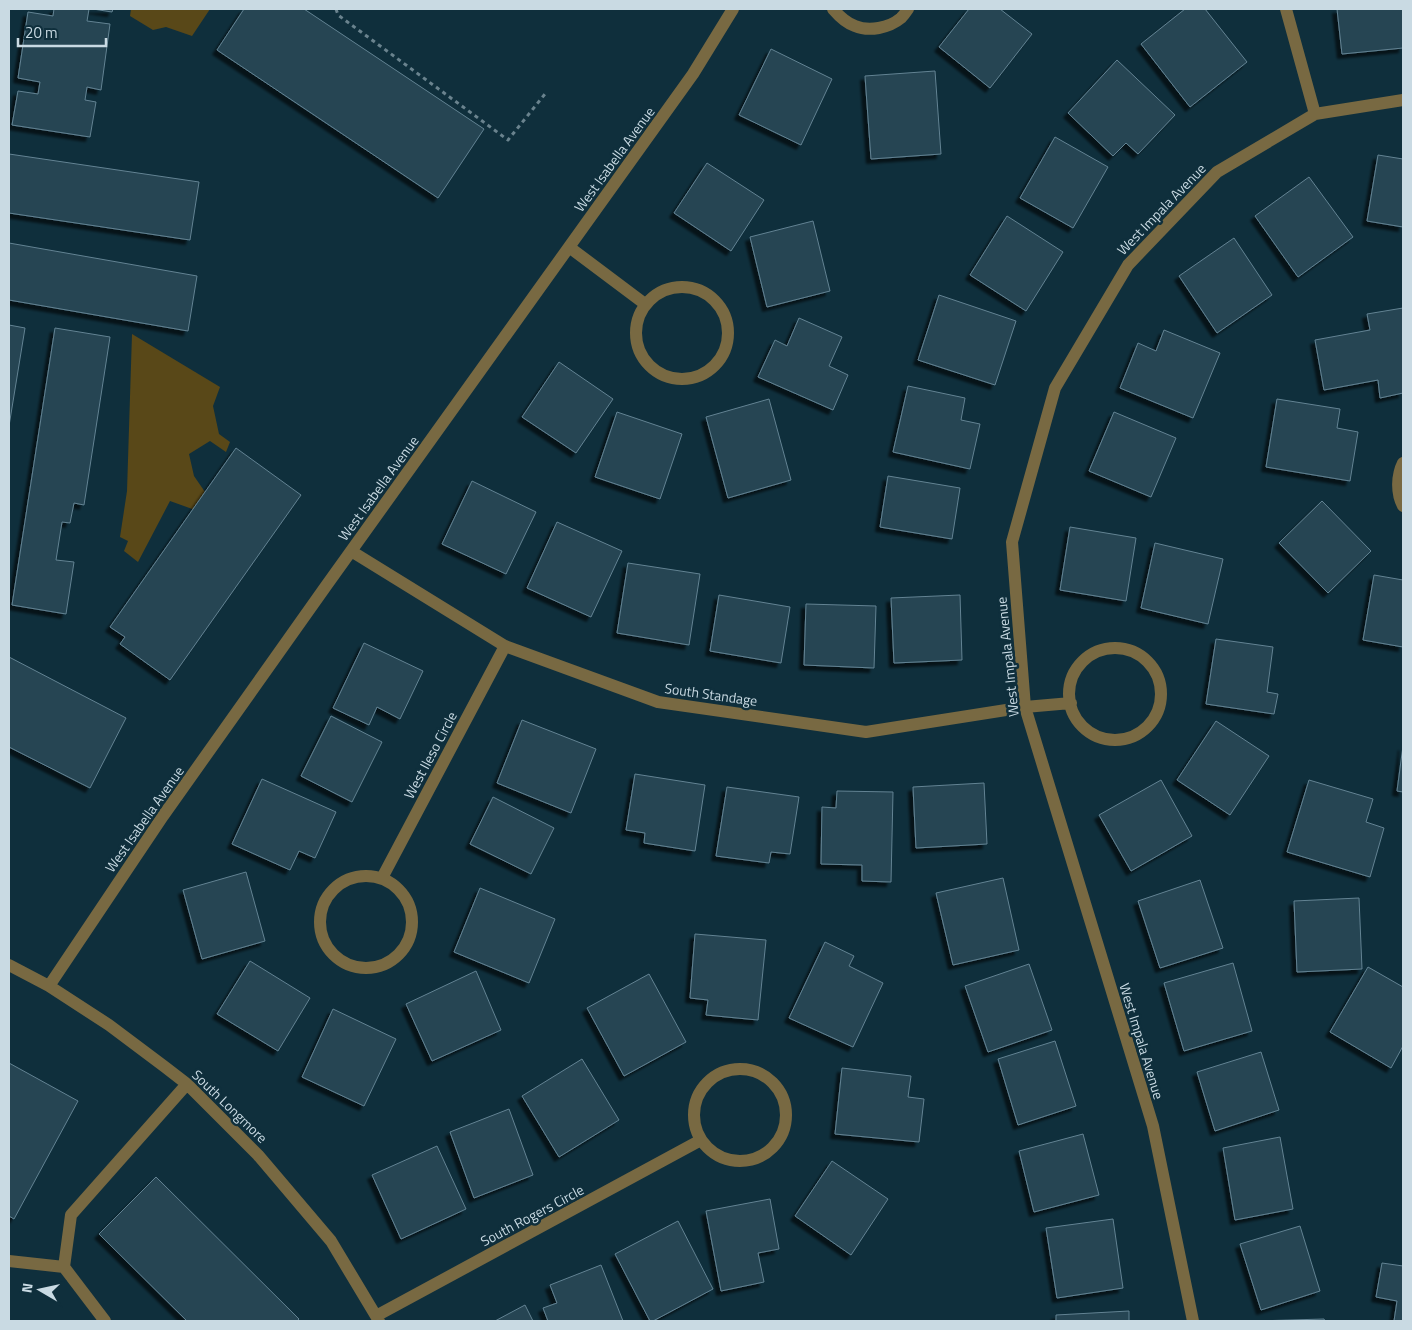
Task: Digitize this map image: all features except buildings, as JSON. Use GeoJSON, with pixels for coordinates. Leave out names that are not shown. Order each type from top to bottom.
{"type":"FeatureCollection","features":[{"type":"Feature","properties":{"kind":"street","name":"West Isabella Avenue"},"geometry":{"type":"LineString","coordinates":[[49,986],[163,816],[693,74],[733,9]]}},
{"type":"Feature","properties":{"kind":"street"},"geometry":{"type":"LineString","coordinates":[[833,9],[842,19],[855,27],[871,29],[886,26],[901,18],[908,9]]}},
{"type":"Feature","properties":{"kind":"street"},"geometry":{"type":"LineString","coordinates":[[1286,9],[1315,114],[1403,100]]}},
{"type":"Feature","properties":{"kind":"street","name":"West Impala Avenue"},"geometry":{"type":"LineString","coordinates":[[1193,1321],[1153,1126],[1025,707],[1012,542],[1056,388],[1128,265],[1217,172],[1315,114]]}},
{"type":"Feature","properties":{"kind":"street"},"geometry":{"type":"LineString","coordinates":[[569,247],[646,304]]}},
{"type":"Feature","properties":{"kind":"street"},"geometry":{"type":"LineString","coordinates":[[669,288],[698,289],[710,296],[720,307],[726,320],[728,334],[725,349],[718,361],[706,372],[691,378],[675,379],[660,374],[647,364],[639,350],[636,334],[638,318],[646,304],[656,294],[669,288]]}},
{"type":"Feature","properties":{"kind":"street"},"geometry":{"type":"LineString","coordinates":[[1403,463],[1398,486],[1403,506]]}},
{"type":"Feature","properties":{"kind":"street","name":"South Standage"},"geometry":{"type":"LineString","coordinates":[[351,551],[505,646],[658,702],[866,732],[1025,707],[1071,703]]}},
{"type":"Feature","properties":{"kind":"street","name":"West Ileso Circle"},"geometry":{"type":"LineString","coordinates":[[382,878],[505,646]]}},
{"type":"Feature","properties":{"kind":"street"},"geometry":{"type":"LineString","coordinates":[[1117,648],[1131,651],[1144,658],[1160,682],[1159,710],[1152,723],[1140,734],[1125,740],[1109,740],[1093,735],[1081,725],[1072,712],[1071,703],[1069,696],[1072,680],[1079,666],[1090,656],[1102,650],[1117,648]]}},
{"type":"Feature","properties":{"kind":"street"},"geometry":{"type":"LineString","coordinates":[[354,877],[382,878],[395,885],[411,909],[410,938],[391,961],[376,967],[360,968],[344,963],[332,953],[324,939],[320,923],[323,908],[330,893],[341,883],[354,877]]}},
{"type":"Feature","properties":{"kind":"street","name":"South Longmore"},"geometry":{"type":"LineString","coordinates":[[9,965],[49,986],[109,1025],[187,1084],[258,1155],[331,1241],[377,1319]]}},
{"type":"Feature","properties":{"kind":"street"},"geometry":{"type":"LineString","coordinates":[[743,1069],[756,1072],[769,1079],[778,1090],[784,1102],[786,1116],[779,1140],[770,1150],[759,1157],[746,1161],[733,1161],[720,1157],[701,1140],[694,1112],[704,1086],[715,1076],[728,1070],[743,1069]]}},
{"type":"Feature","properties":{"kind":"street"},"geometry":{"type":"LineString","coordinates":[[105,1321],[64,1267],[71,1215],[187,1084]]}},
{"type":"Feature","properties":{"kind":"street","name":"South Rogers Circle"},"geometry":{"type":"LineString","coordinates":[[377,1319],[701,1140]]}},
{"type":"Feature","properties":{"kind":"street"},"geometry":{"type":"LineString","coordinates":[[9,1261],[64,1267]]}},
{"type":"Feature","properties":{"kind":"path"},"geometry":{"type":"LineString","coordinates":[[336,9],[338,15],[508,140],[545,94]]}},
{"type":"Feature","properties":{"kind":"shaded area"},"geometry":{"type":"Polygon","coordinates":[[[131,9],[210,9],[192,36],[166,27],[153,30],[130,16],[131,9]]]}},
{"type":"Feature","properties":{"kind":"shaded area"},"geometry":{"type":"Polygon","coordinates":[[[132,334],[220,387],[213,406],[219,434],[230,442],[226,452],[210,441],[189,454],[194,476],[205,492],[195,510],[170,501],[138,562],[124,551],[128,541],[120,537],[127,491],[132,334]]]}}]}
